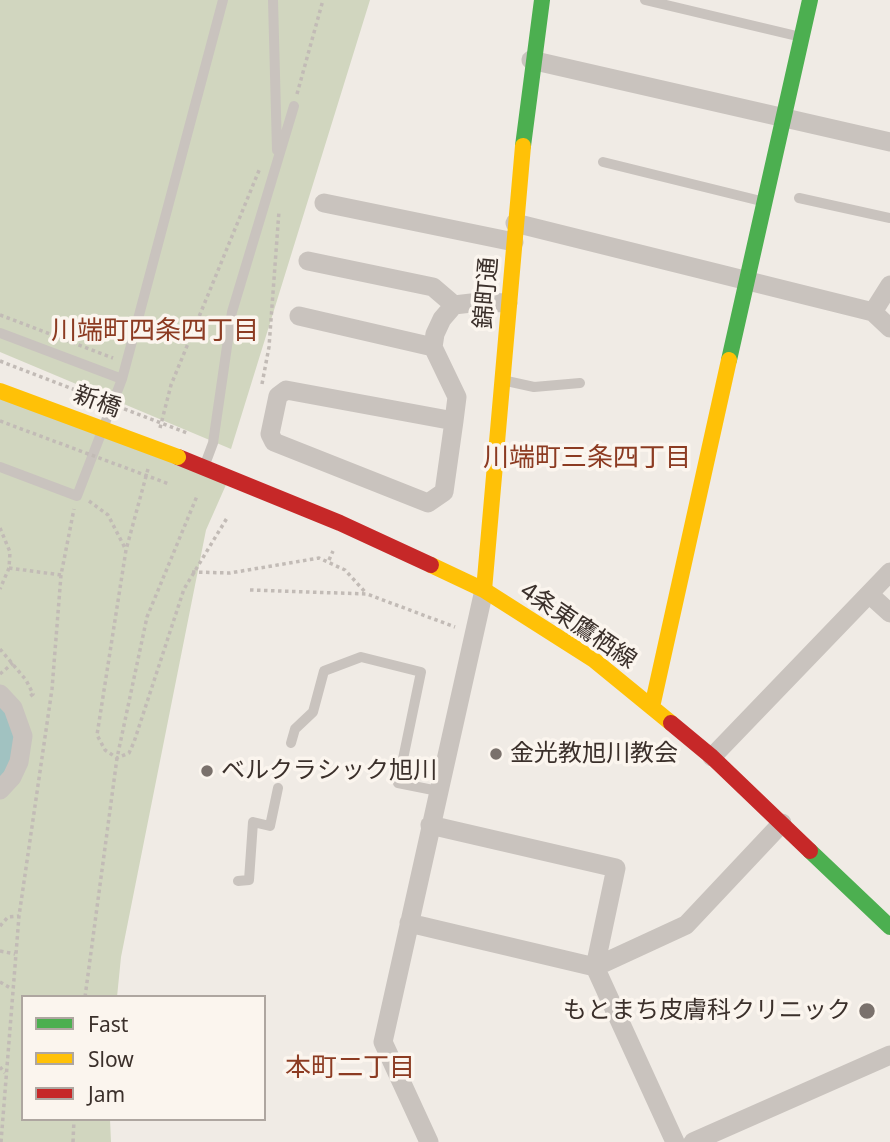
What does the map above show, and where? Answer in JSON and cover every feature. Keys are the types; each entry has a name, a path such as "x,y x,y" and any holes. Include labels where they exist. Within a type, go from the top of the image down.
{"street":[{"name":"錦町通","path":"484,590 531,60 542,0"},
{"path":"652,707 786,118 810,0"},
{"path":"531,60 890,142"},
{"path":"324,203 514,233 749,279 873,312 890,328"},
{"path":"308,261 433,287 454,306"},
{"path":"873,312 890,285"},
{"path":"454,421 286,390 278,396 270,434 274,442 428,503 444,492 454,421 457,397 433,347 435,334 442,319 454,306 481,302 508,303"},
{"path":"299,316 433,347"},
{"name":"新橋","path":"0,391 178,457"},
{"name":"4条東鷹栖線","path":"178,457 340,523 484,590 594,660 712,757 886,915"},
{"path":"712,757 890,572"},
{"path":"429,1142 383,1042 484,590"},
{"path":"869,594 890,613"},
{"path":"0,694 18,717 23,736 19,762 0,790"},
{"path":"408,923 595,967 686,925 782,823"},
{"path":"430,825 616,868 595,967 675,1142"},
{"path":"693,1142 890,1055"}],"lane":[{"path":"0,467 77,496 122,379 223,0"},
{"path":"273,0 277,157"},
{"path":"645,0 802,37"},
{"path":"204,468 212,443 232,312 294,106"},
{"path":"603,162 766,202"},
{"path":"799,198 890,218"},
{"path":"0,333 122,379"},
{"path":"502,379 534,387 580,383"},
{"path":"291,743 295,729 313,712 324,671 362,657 421,672 398,783 438,791"},
{"path":"238,881 249,880 253,822 270,826 278,788"}],"path":[{"path":"294,106 323,0"},
{"path":"158,436 171,385 256,173 277,157"},
{"path":"260,395 269,347 279,208"},
{"path":"0,315 113,358 117,345"},
{"path":"0,361 187,433"},
{"path":"0,421 169,484"},
{"path":"117,758 105,750 97,735 126,550 151,461"},
{"path":"1,1142 19,916 52,689 61,575 67,533 77,496 103,509 126,550"},
{"path":"85,995 117,758 147,617 197,496"},
{"path":"117,758 129,753 134,742 191,572 227,518"},
{"path":"0,528 10,552 9,568 0,589"},
{"path":"329,560 333,551"},
{"path":"191,572 230,573 308,558 329,560 345,570 367,594"},
{"path":"9,568 61,575"},
{"path":"250,590 367,594 455,626"},
{"path":"0,649 13,663 33,694"},
{"path":"0,674 13,663"},
{"path":"0,926 8,916 19,916"},
{"path":"0,951 15,954"},
{"path":"0,982 12,989"},
{"path":"0,1067 5,1073"},
{"path":"73,1142 74,1121"}],"green space":[{"path":"0,0 370,0 231,449 0,352"},
{"path":"0,392 229,478 206,530 121,957 117,995 21,995 21,1121 110,1121 111,1142 0,1142"}],"water":[{"path":"0,703 6,709 17,746 0,781"}],"traffic: fast":[{"path":"523,146 542,0"},
{"path":"729,360 810,0"},
{"path":"810,851 890,927"}],"traffic: slow":[{"path":"484,590 523,146"},
{"path":"652,707 729,360"},
{"path":"0,391 178,457"},
{"path":"431,565 484,590 594,660 671,723"}],"traffic: jam":[{"path":"178,457 340,523 431,565"},
{"path":"671,723 712,757 810,851"}],"place":[{"name":"金光教旭川教会","path":"496,754"},
{"name":"ベルクラシック旭川","path":"207,771"},
{"name":"もとまち皮膚科クリニック","path":"867,1011"}],"district":[{"name":"川端町四条四丁目","path":"155,332"},
{"name":"川端町三条四丁目","path":"587,459"},
{"name":"本町二丁目","path":"350,1069"}]}
